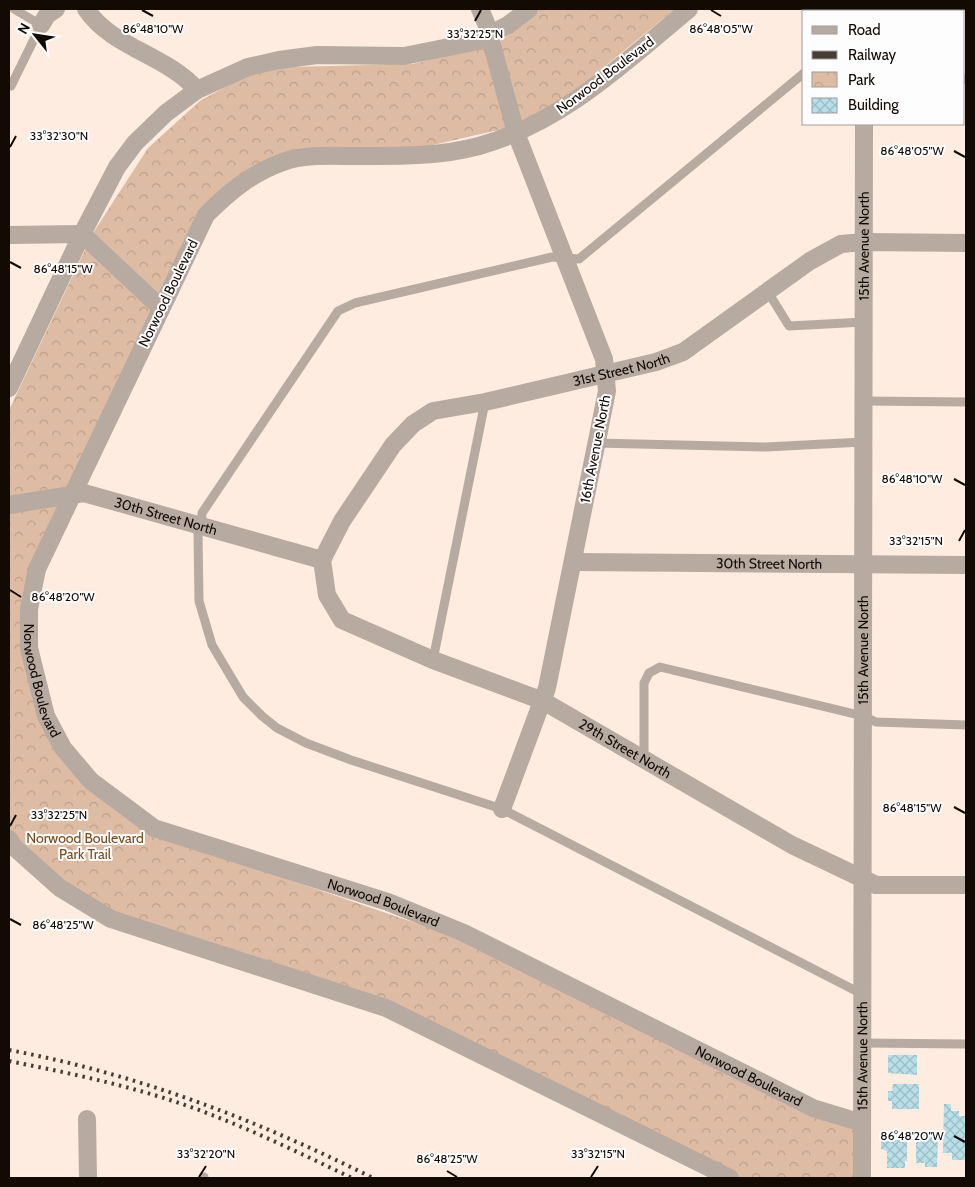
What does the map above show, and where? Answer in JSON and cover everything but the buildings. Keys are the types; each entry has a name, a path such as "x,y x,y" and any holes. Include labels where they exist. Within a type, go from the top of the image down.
{"street":[{"path":"41,25 47,14 56,9"},
{"path":"86,9 92,18 108,31 186,77 197,90"},
{"name":"16th Avenue North","path":"480,9 486,23 516,133 604,359 607,391 543,701 502,809"},
{"path":"9,388 82,234 117,166 135,143 166,114 197,90 248,67 279,60 317,55 404,56 474,42 508,25 529,9"},
{"name":"Norwood Boulevard","path":"689,9 609,75 563,109 516,133 478,146 418,156 326,156 284,161 234,187 206,214 37,569 29,608 29,648 46,716 63,748 91,781 154,828 388,902 464,933 813,1108 862,1123"},
{"name":"15th Avenue North","path":"862,1178 864,125"},
{"path":"9,235 82,234 161,308"},
{"name":"31st Street North","path":"322,560 342,521 393,445 413,424 433,411 485,402 656,362 683,352 810,261 841,244 864,242 966,243"},
{"name":"30th Street North","path":"9,505 84,493 201,528 322,560"},
{"name":"29th Street North","path":"322,560 327,595 342,620 433,660 543,701 644,757 792,845 876,885 966,885"},
{"name":"30th Street North","path":"572,562 966,565"},
{"path":"11,846 60,888 112,918 386,1008 730,1178"},
{"path":"87,1119 88,1178"}],"lane":[{"path":"11,86 41,25 14,9"},
{"path":"802,75 579,259 552,257 355,303 338,311 202,513 201,528 198,533 197,578 199,602 212,645 231,679 262,716 277,728 306,743 502,809 862,994"},
{"path":"768,292 789,326 864,322"},
{"path":"864,401 966,402"},
{"path":"433,660 485,402"},
{"path":"596,443 766,447 863,442"},
{"path":"644,757 644,684 649,673 660,667 863,716 876,722 966,725"},
{"path":"862,1043 966,1044"}],"green space":[{"name":"Norwood Boulevard Park Trail","path":"539,9 675,9 565,99 507,128 411,150 315,149 227,185 30,568 39,720 161,836 465,940 854,1129 854,1178 730,1178 386,1008 111,919 9,839 9,410 93,233 148,148 201,100 250,74 287,67 413,64 499,42"}],"railway":[{"path":"9,1050 104,1072 195,1101 285,1137 373,1178"},
{"path":"9,1061 115,1084 192,1107 268,1139 352,1178"}]}
